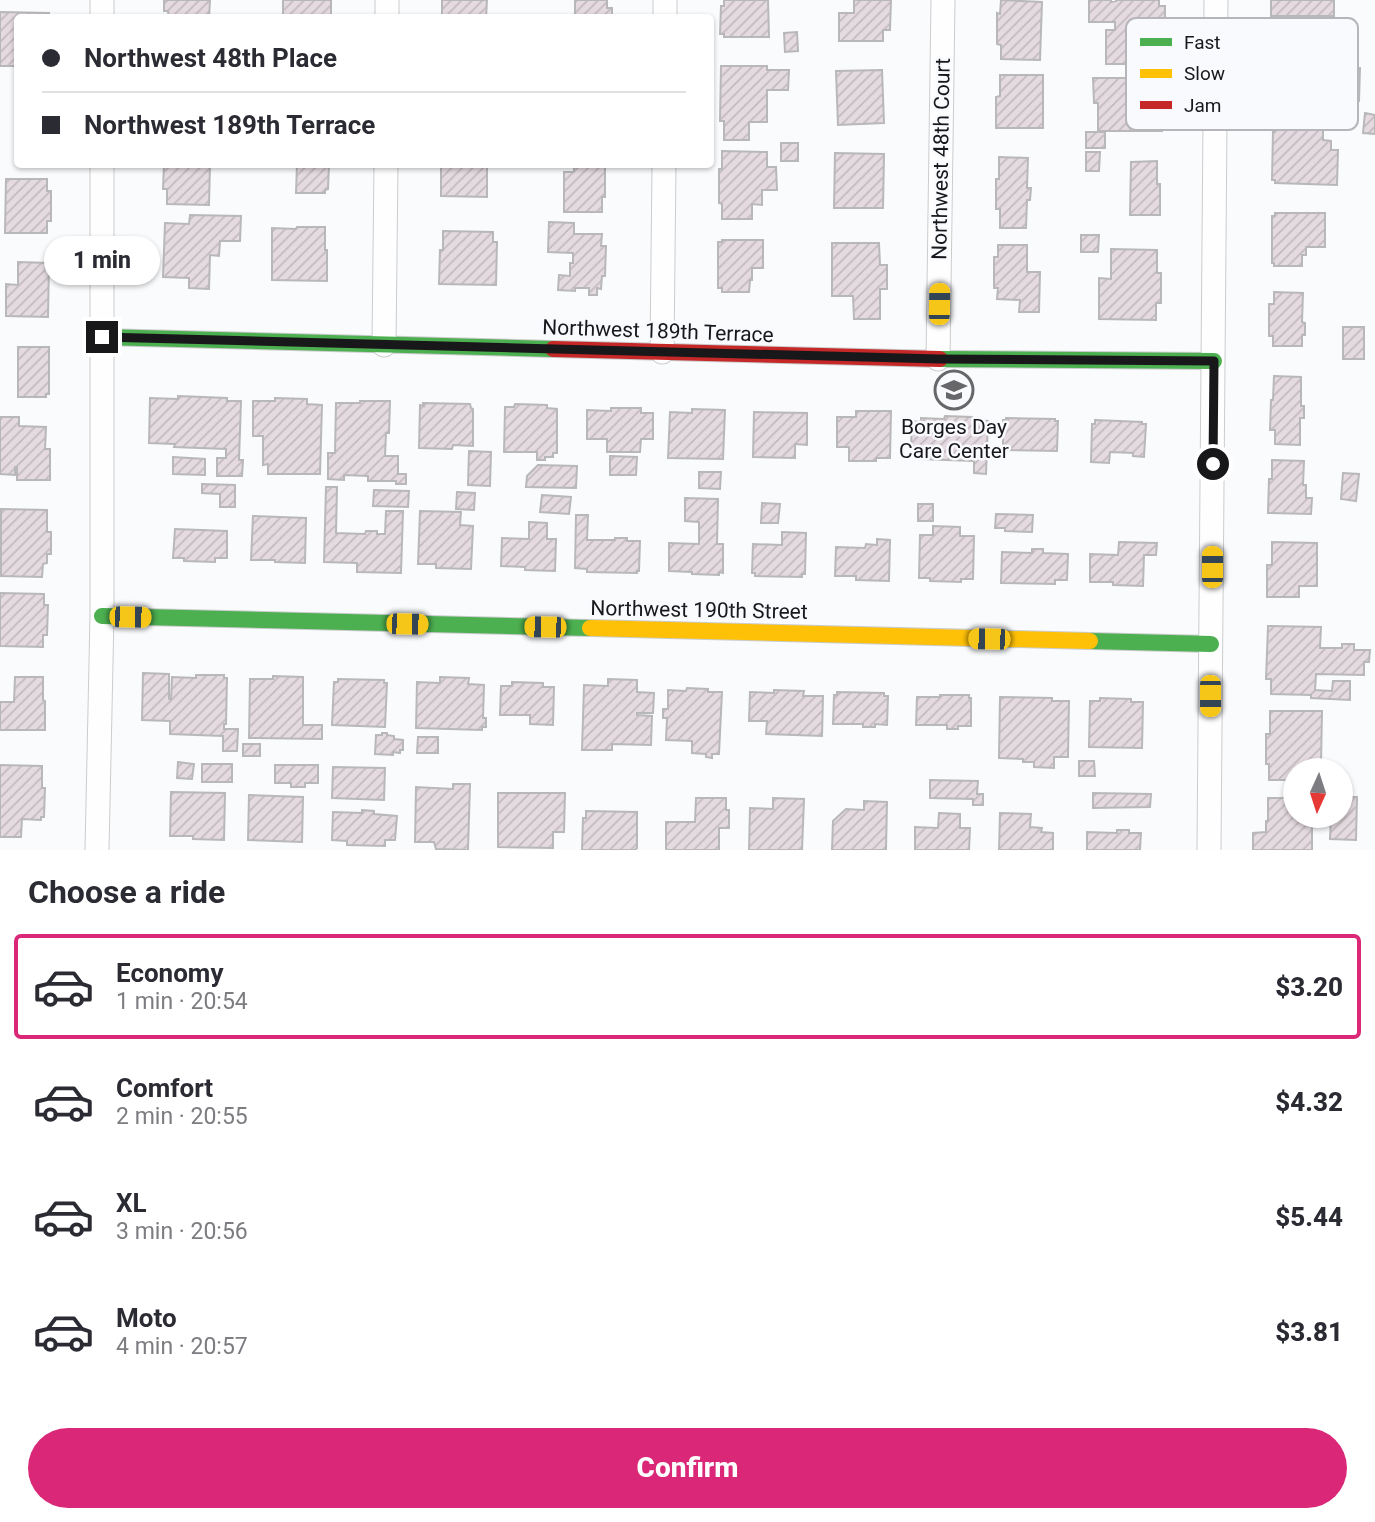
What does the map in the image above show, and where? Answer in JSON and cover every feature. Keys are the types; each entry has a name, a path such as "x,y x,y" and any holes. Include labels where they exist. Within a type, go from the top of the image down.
{"street":[{"name":"Northwest 48th Court","path":"939,359 943,0"},
{"path":"1216,0 1216,18"},
{"path":"1209,850 1215,130"},
{"path":"97,850 102,616 102,168"},
{"path":"384,345 386,168"},
{"path":"662,352 664,168"},
{"name":"Northwest 189th Terrace","path":"102,337 939,359 1214,361"},
{"name":"Northwest 190th Street","path":"102,616 1211,644"}],"building":[{"path":"164,0 210,0 209,14 168,14 168,11 164,11"},
{"path":"283,0 331,0 331,14 283,14"},
{"path":"442,0 487,0 486,14 442,14"},
{"path":"575,0 607,0 607,8 612,8 612,14 575,14"},
{"path":"724,0 768,0 769,37 724,37 724,34 720,34 721,6 724,6"},
{"path":"854,0 891,0 890,30 883,30 883,41 839,41 839,13 854,13"},
{"path":"1001,0 1042,2 1040,60 1001,59 1001,45 997,44 997,13 1000,14"},
{"path":"1089,0 1159,0 1159,6 1165,6 1165,18 1126,18 1126,64 1106,64 1106,30 1115,30 1115,22 1089,22"},
{"path":"1271,0 1334,0 1334,16 1271,16"},
{"path":"0,12 49,13 14,14 14,66 0,66"},
{"path":"797,32 798,51 785,52 784,33"},
{"path":"721,66 767,66 767,70 789,70 788,90 767,90 767,122 749,122 749,140 724,140 724,121 720,121"},
{"path":"1358,68 1360,68 1359,101"},
{"path":"882,70 884,123 838,125 836,71"},
{"path":"1000,75 1043,75 1043,128 996,128 996,97 1000,96"},
{"path":"1093,78 1126,78 1126,130 1162,131 1098,131 1098,103 1094,103"},
{"path":"1365,113 1375,115 1375,134 1363,133"},
{"path":"1323,130 1323,140 1331,141 1331,150 1338,150 1337,185 1275,183 1275,180 1272,180 1275,131"},
{"path":"1086,132 1105,132 1105,148 1086,148"},
{"path":"781,143 798,143 798,161 781,161"},
{"path":"722,151 767,152 767,167 776,167 777,190 762,190 762,205 752,204 752,219 722,219 719,169 722,169"},
{"path":"1086,152 1100,152 1099,171 1086,171"},
{"path":"835,153 884,154 883,208 834,208"},
{"path":"999,157 1028,158 1027,188 1031,188 1030,200 1027,200 1026,228 1000,228 1000,209 996,209"},
{"path":"1157,161 1160,215 1130,215 1131,162"},
{"path":"164,168 210,168 209,205 167,204 167,189 163,189"},
{"path":"297,168 329,168 328,189 325,193 296,193"},
{"path":"441,168 487,168 487,197 441,196"},
{"path":"574,168 605,168 602,212 564,212 564,172 574,172"},
{"path":"6,179 47,179 47,191 51,191 51,221 47,221 47,233 5,233"},
{"path":"1275,213 1325,213 1325,247 1306,247 1306,255 1302,255 1302,266 1274,266 1272,216 1275,216"},
{"path":"190,215 241,216 240,241 220,241 219,256 210,255 209,289 189,288 189,278 163,277 165,223 189,224"},
{"path":"549,222 574,223 574,234 602,234 601,246 606,246 605,276 602,276 601,289 597,288 597,295 589,295 589,288 558,290 559,275 570,276 573,253 548,252"},
{"path":"325,227 327,281 272,280 272,228"},
{"path":"443,231 493,232 493,242 497,242 496,285 439,284"},
{"path":"1081,235 1099,235 1098,252 1081,252"},
{"path":"763,240 763,268 752,268 749,292 722,292 722,288 718,288 718,242"},
{"path":"832,243 879,243 880,265 887,265 887,289 880,289 880,319 854,319 853,296 832,296"},
{"path":"998,245 1027,245 1027,272 1040,272 1039,312 1019,312 1020,300 997,299 998,288 994,288 994,257 998,257"},
{"path":"1111,249 1157,250 1157,273 1161,273 1161,303 1156,303 1156,320 1099,319 1099,278 1111,279"},
{"path":"18,262 49,263 48,317 6,316 6,284 18,285"},
{"path":"1274,292 1303,293 1302,322 1305,323 1305,335 1302,335 1302,346 1273,346 1273,336 1269,336 1269,304 1274,304"},
{"path":"1343,327 1364,327 1364,359 1343,359"},
{"path":"18,347 49,347 49,394 46,394 46,397 18,397"},
{"path":"1274,376 1301,377 1301,406 1304,406 1304,418 1300,418 1300,445 1275,444 1275,430 1270,430"},
{"path":"178,396 241,401 239,460 243,460 242,476 217,476 217,458 226,458 226,449 149,443 150,398 178,399"},
{"path":"275,398 307,399 307,404 322,405 320,474 268,474 268,464 263,465 263,436 253,436 253,401 275,401"},
{"path":"390,401 385,456 398,456 398,474 406,474 406,484 396,484 396,481 368,481 368,476 344,475 344,480 328,479 328,453 335,453 336,403"},
{"path":"423,403 470,404 473,409 473,446 453,445 452,449 419,448 420,405 424,406"},
{"path":"515,404 547,405 547,408 557,409 557,453 553,453 553,457 537,460 537,452 504,452 505,407 514,407"},
{"path":"611,408 641,408 641,413 653,413 653,439 641,439 640,452 607,452 607,439 587,439 587,410 611,411"},
{"path":"692,409 725,410 723,459 668,458 670,412 692,413"},
{"path":"856,411 891,411 890,458 849,461 849,447 837,447 837,417 856,417"},
{"path":"754,412 807,413 807,445 795,444 795,458 753,457"},
{"path":"945,416 972,417 973,420 988,421 986,474 974,473 974,461 919,459 920,446 911,446 912,421 921,422 921,418 944,419"},
{"path":"0,417 19,417 19,426 46,427 45,449 50,449 50,480 17,480 17,467 15,475 0,474"},
{"path":"1055,419 1058,421 1057,451 1003,450 1003,420"},
{"path":"1095,420 1146,424 1144,457 1133,456 1133,453 1110,452 1109,463 1091,462 1092,424 1095,424"},
{"path":"469,451 491,452 490,486 468,485"},
{"path":"610,456 637,457 636,475 610,475"},
{"path":"173,457 205,459 205,475 173,474"},
{"path":"1272,460 1304,461 1303,485 1306,485 1306,498 1312,498 1311,514 1268,513"},
{"path":"538,465 577,466 576,488 526,487 527,476"},
{"path":"699,472 721,472 720,489 699,488"},
{"path":"1343,473 1359,474 1356,501 1341,499"},
{"path":"202,484 235,485 235,507 220,507 220,494 202,493"},
{"path":"326,487 337,487 336,533 365,534 366,531 377,531 377,534 385,534 386,511 403,511 401,573 357,572 357,563 324,562"},
{"path":"374,490 409,491 408,507 373,506"},
{"path":"457,492 475,493 474,510 456,509"},
{"path":"542,495 571,497 569,514 540,512"},
{"path":"685,498 718,499 717,544 723,544 723,573 719,572 719,575 669,571 669,543 699,544 699,522 685,521"},
{"path":"762,503 780,504 778,523 761,523"},
{"path":"918,504 933,504 933,521 918,521"},
{"path":"1,509 47,510 51,554 47,554 47,563 43,564 42,577 1,576"},
{"path":"420,511 461,512 460,525 473,526 471,569 436,568 436,564 418,564"},
{"path":"996,514 1033,515 1032,532 995,528"},
{"path":"576,515 588,515 587,540 627,538 627,541 640,541 639,571 587,572 587,569 575,568"},
{"path":"253,516 306,518 305,563 251,560"},
{"path":"529,522 547,523 547,539 556,539 555,571 501,566 502,538 529,539"},
{"path":"933,526 960,527 960,536 974,536 973,579 961,579 961,582 919,578 920,535 933,535"},
{"path":"175,529 227,531 227,558 215,558 215,562 173,558"},
{"path":"782,532 806,533 805,574 802,574 802,577 755,576 755,573 752,573 753,544 782,545"},
{"path":"877,539 890,540 889,581 835,576 836,547 865,548 866,544 877,545"},
{"path":"1119,542 1157,543 1156,555 1144,555 1143,586 1090,582 1090,554 1118,555"},
{"path":"1272,542 1317,543 1317,586 1299,586 1299,597 1267,597 1267,565 1272,565"},
{"path":"1032,549 1043,549 1043,553 1068,554 1067,580 1055,580 1055,584 1001,583 1002,552 1032,553"},
{"path":"0,593 44,594 44,605 48,605 47,635 43,635 43,647 0,646"},
{"path":"1268,626 1321,627 1320,648 1342,648 1342,644 1354,644 1354,650 1370,650 1369,662 1364,662 1364,675 1316,674 1315,690 1332,691 1333,681 1350,681 1350,700 1271,694 1271,679 1266,679"},
{"path":"143,673 169,674 171,700 172,677 224,675 224,678 227,678 224,729 238,729 237,751 223,751 223,736 170,734 170,721 142,720"},
{"path":"273,676 303,677 303,725 322,725 322,739 249,738 250,679 273,679"},
{"path":"15,677 43,677 45,730 0,730 0,702 14,702"},
{"path":"440,677 469,678 468,684 484,685 483,718 486,718 486,727 482,727 482,730 416,728 417,682 440,683"},
{"path":"338,679 384,680 384,683 387,683 385,727 332,725 334,682 338,682"},
{"path":"608,679 637,680 637,692 654,693 653,713 637,713 652,716 651,745 612,744 612,750 582,750 584,685 608,686"},
{"path":"512,682 543,683 543,687 554,687 553,725 530,724 530,715 500,715 501,686 512,686"},
{"path":"687,688 722,692 719,754 712,754 712,758 706,757 706,754 692,753 692,741 666,740 667,718 663,718 663,709 668,709 668,690 686,691"},
{"path":"774,690 804,691 803,696 823,696 822,736 766,734 767,721 749,721 750,692 774,693"},
{"path":"837,692 884,693 884,696 888,696 887,725 863,727 863,724 833,724 834,695 837,695"},
{"path":"969,695 971,726 947,729 947,725 916,725 917,697"},
{"path":"1000,697 1069,701 1068,757 1054,757 1054,768 1034,767 1034,762 1023,762 1023,759 999,758"},
{"path":"1100,698 1143,702 1142,748 1089,747 1090,701 1100,701"},
{"path":"1270,711 1322,711 1321,758 1283,758 1283,780 1269,780 1266,734 1270,734"},
{"path":"382,733 403,740 403,750 400,750 400,753 393,752 393,755 375,754 376,735"},
{"path":"418,737 438,737 438,753 417,753"},
{"path":"243,744 260,744 260,756 243,756"},
{"path":"1079,761 1094,761 1095,776 1079,776"},
{"path":"178,762 194,764 192,779 177,778"},
{"path":"202,764 232,764 232,782 202,782"},
{"path":"0,765 42,766 42,788 45,788 44,817 41,817 41,820 22,819 21,837 0,837"},
{"path":"275,765 318,765 318,783 291,787 291,783 275,783"},
{"path":"333,767 385,768 384,800 332,798"},
{"path":"930,780 978,781 977,794 983,794 983,805 973,805 973,799 930,798"},
{"path":"453,784 470,784 468,850 436,849 434,842 415,842 416,787 453,789"},
{"path":"171,792 225,793 224,840 170,836"},
{"path":"498,793 565,793 564,832 553,832 553,848 498,847"},
{"path":"1093,793 1151,794 1150,807 1093,808"},
{"path":"249,795 303,797 302,842 248,840"},
{"path":"1353,797 1357,797 1356,840 1330,839 1330,828 1353,828"},
{"path":"696,798 726,798 729,828 719,828 719,850 666,849 666,822 695,822"},
{"path":"773,798 804,799 802,850 749,850 750,808 773,809"},
{"path":"1268,798 1283,798 1283,828 1312,828 1312,850 1253,850 1253,833 1266,832"},
{"path":"864,801 887,802 886,850 832,850 833,821 846,809 864,810"},
{"path":"362,810 397,816 395,840 385,840 385,846 347,845 347,841 332,840 333,812 362,813"},
{"path":"586,811 637,812 637,848 582,850 583,818 586,818"},
{"path":"939,813 960,814 960,828 970,828 969,850 915,850 915,827 938,828"},
{"path":"1000,813 1031,814 1030,827 1053,833 1053,850 999,850"},
{"path":"1117,830 1141,833 1140,850 1087,850 1087,832 1117,833"}],"traffic: fast":[{"path":"102,337 553,349"},
{"path":"940,359 1214,361"},
{"path":"102,616 590,628"},
{"path":"1090,641 1211,644"}],"traffic: slow":[{"path":"590,628 1090,641"}],"traffic: jam":[{"path":"553,349 940,359"}],"place":[{"name":"Borges Day Care Center","path":"954,390"}],"route":[{"path":"102,337 939,359 1214,361 1213,464"}]}
